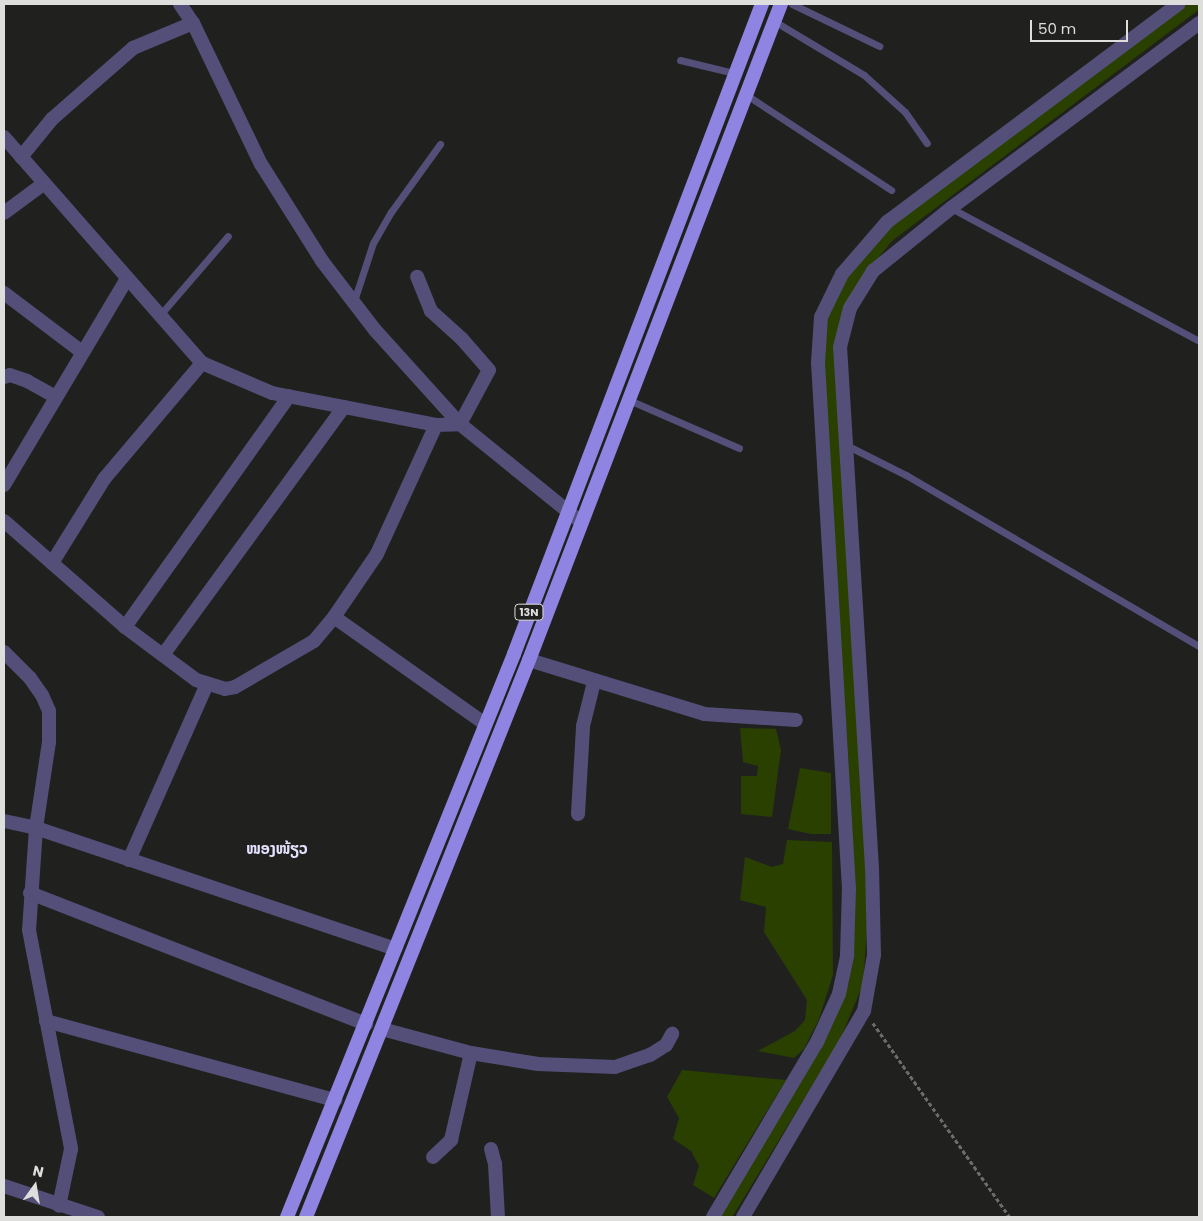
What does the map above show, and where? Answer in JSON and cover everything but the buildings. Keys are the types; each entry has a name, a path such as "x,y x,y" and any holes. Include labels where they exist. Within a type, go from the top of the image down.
{"highway":[{"name":"13N","path":"287,1217 485,724 762,4"},
{"name":"13N","path":"306,1217 529,660 781,4"}],"street":[{"path":"180,4 193,23 261,164 322,260 354,302 460,424 581,522"},
{"path":"713,1217 817,1042 839,994 847,955 849,889 818,363 821,317 842,274 887,222 1178,4"},
{"path":"21,157 52,119 133,48 193,23"},
{"path":"743,1217 864,1011 874,955 872,868 848,446 840,347 850,308 873,271 951,208 1199,23"},
{"path":"4,137 43,184 202,363 272,393 436,425 460,424"},
{"path":"4,213 43,184"},
{"path":"417,277 430,311 462,339 489,370 460,424"},
{"path":"4,485 127,279"},
{"path":"4,294 82,352"},
{"path":"52,563 104,479 202,363"},
{"path":"4,377 10,375 27,381 56,396"},
{"path":"125,627 289,396"},
{"path":"163,656 344,407"},
{"path":"4,521 125,627 196,680 225,688 235,687 314,641 334,617 377,554 436,425"},
{"path":"334,617 485,724"},
{"path":"4,652 38,689 49,711 49,742 36,828 30,893 29,930 70,1149 65,1211"},
{"path":"529,660 594,682 704,714 796,720"},
{"path":"578,814 583,726 594,682"},
{"path":"129,860 207,684"},
{"path":"4,821 36,828 395,949"},
{"path":"30,893 366,1024"},
{"path":"46,1021 335,1100"},
{"path":"382,1030 470,1053 538,1064 614,1067 650,1055 666,1045 672,1034"},
{"path":"433,1158 451,1140 470,1053"},
{"path":"491,1149 495,1164 498,1217"},
{"path":"4,1186 65,1211 98,1217"}],"lane":[{"path":"792,4 878,46"},
{"path":"774,21 864,75 905,112 927,143"},
{"path":"680,60 734,73"},
{"path":"745,94 891,190"},
{"path":"354,302 373,243 391,212 440,144"},
{"path":"951,208 1199,340"},
{"path":"160,315 228,236"},
{"path":"629,400 739,448"},
{"path":"848,446 906,475 1199,646"}],"path":[{"path":"864,1011 1010,1217"}],"shaded area":[{"path":"740,728 776,729 781,750 772,817 741,814 741,776 757,776 758,766 743,762"},
{"path":"800,768 831,773 831,834 811,834 788,829"},
{"path":"787,840 832,842 833,975 819,1019 804,1049 794,1058 758,1051 795,1031 805,1020 807,1000 764,932 766,907 740,900 745,857 772,867 783,864"},
{"path":"682,1070 786,1080 714,1198 693,1185 699,1166 691,1151 673,1139 679,1118 667,1097"}],"waterway":[{"path":"724,1217 834,1036 856,983 860,930 856,766 829,374 834,319 855,276 887,236 1195,4"}],"district":[{"name":"ໜອງໜ້ຽວ","path":"277,849"}]}
